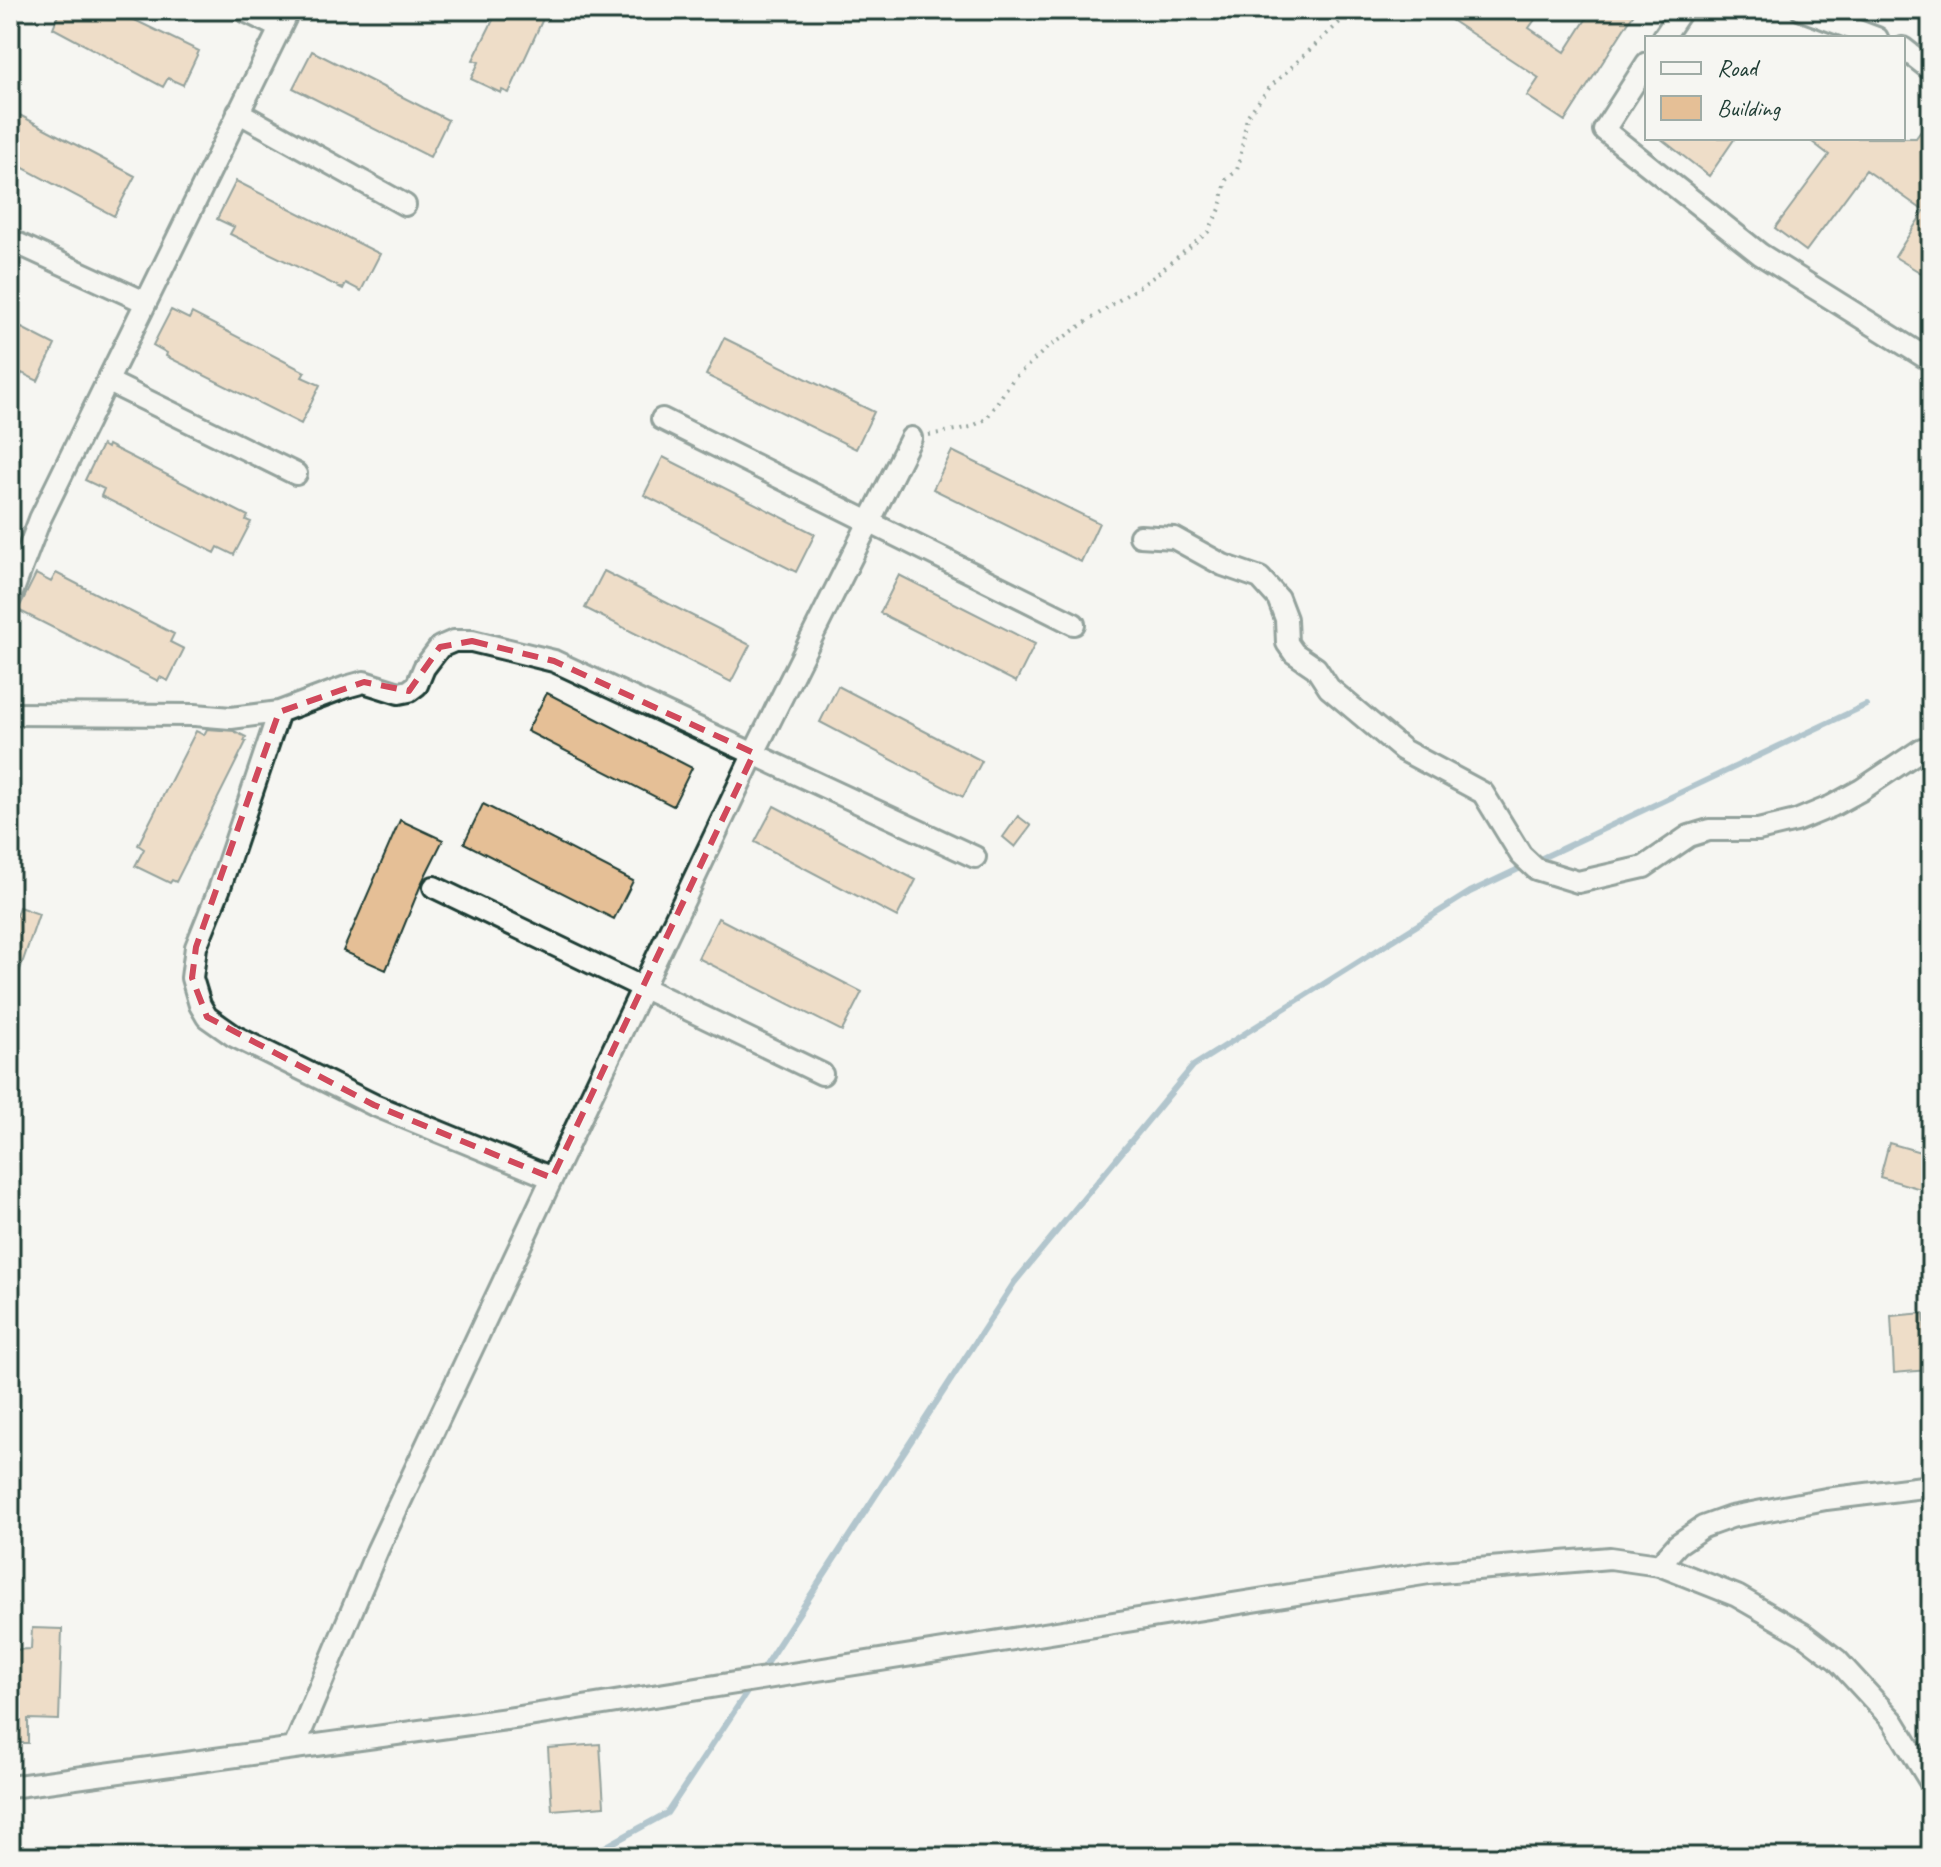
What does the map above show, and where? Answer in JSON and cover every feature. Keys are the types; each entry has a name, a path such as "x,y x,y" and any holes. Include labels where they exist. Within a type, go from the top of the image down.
{"street":[{"path":"10,598 40,519 285,19 243,10"},
{"path":"1664,36 1682,10"},
{"path":"1802,10 1872,36"},
{"path":"1905,50 1931,70"},
{"path":"1645,66 1604,130 1760,254 1931,361"},
{"path":"238,112 405,205"},
{"path":"10,240 145,302"},
{"path":"107,381 296,474"},
{"path":"662,419 1074,624"},
{"path":"294,1748 377,1551 552,1178 754,753 911,438"},
{"path":"1140,536 1174,538 1223,565 1260,578 1278,598 1286,619 1287,643 1294,653 1316,668 1329,688 1403,750 1483,793 1521,855 1536,869 1578,882 1644,867 1689,836 1709,830 1758,830 1796,821 1861,790 1922,749 1931,756"},
{"path":"10,714 231,718 279,712 364,682 399,693 409,691 417,685 424,668 440,647 454,641 472,641 554,661 975,857"},
{"path":"279,712 219,890 196,947 192,978 207,1017 234,1036 374,1105 552,1178"},
{"path":"434,887 822,1074"},
{"path":"1659,1565 1678,1544 1703,1527 1755,1510 1931,1486"},
{"path":"1678,1544 1680,1574"},
{"path":"10,1787 521,1717 1429,1573 1610,1558 1659,1565 1737,1596 1803,1634 1837,1660 1893,1721 1931,1783"}],"path":[{"path":"911,438 971,427 986,419 1013,379 1046,349 1152,278 1208,232 1220,209 1226,180 1237,170 1251,108 1340,22 1366,10"}],"highlighted area":[{"path":"472,641 554,661 754,753 552,1178 374,1105 207,1017 192,978 196,947 279,712 364,682 409,691 440,647"}],"building":[{"path":"60,10 114,10 199,51 183,85 168,78 163,87 53,28"},
{"path":"498,10 547,10 509,93 502,90 501,93 471,79 479,62 473,60"},
{"path":"1436,10 1542,10 1529,28 1565,52 1592,10 1636,10 1565,121 1527,96 1539,78"},
{"path":"312,51 448,120 430,157 293,88"},
{"path":"10,110 135,176 114,216 10,161"},
{"path":"1931,117 1931,279 1895,257 1924,211 1866,170 1806,251 1775,228 1829,155 1810,140 1916,138"},
{"path":"1663,140 1734,140 1709,176"},
{"path":"236,181 380,254 361,291 346,283 343,289 230,234 234,227 217,219"},
{"path":"171,310 189,319 192,313 305,372 302,377 320,385 301,424 166,356 167,353 153,345"},
{"path":"10,322 55,345 38,381 22,373 10,399"},
{"path":"724,338 874,412 856,449 706,375"},
{"path":"102,445 107,448 108,445 248,516 246,520 251,522 234,555 218,547 215,553 101,496 104,489 85,480"},
{"path":"952,451 1099,523 1081,562 933,489"},
{"path":"663,457 815,534 796,572 644,495"},
{"path":"604,571 750,645 731,682 585,608"},
{"path":"56,573 174,634 170,642 184,649 168,681 160,677 158,681 18,610 36,574 51,582"},
{"path":"899,575 1035,644 1016,682 880,613"},
{"path":"838,686 982,761 963,797 820,722"},
{"path":"547,693 692,768 673,806 527,731"},
{"path":"207,729 234,731 246,737 246,742 176,882 172,880 170,883 135,866 144,849 138,845 196,731 204,735"},
{"path":"483,804 633,881 614,919 464,843"},
{"path":"774,806 916,880 897,917 755,842"},
{"path":"1018,816 1031,826 1015,847 1003,837"},
{"path":"400,820 443,840 386,970 343,951"},
{"path":"19,907 39,914 13,990 10,990 10,933"},
{"path":"718,918 862,992 842,1031 698,958"},
{"path":"1889,1143 1931,1155 1931,1192 1880,1177"},
{"path":"1924,1313 1928,1370 1894,1373 1891,1316"},
{"path":"32,1628 62,1629 59,1720 28,1719 28,1743 10,1743 10,1650 31,1649"},
{"path":"600,1744 604,1806 552,1810 548,1748"}],"waterway":[{"path":"760,1673 1014,1283 1193,1066 1470,892 1866,705"},
{"path":"587,1857 667,1813 751,1686"}]}
